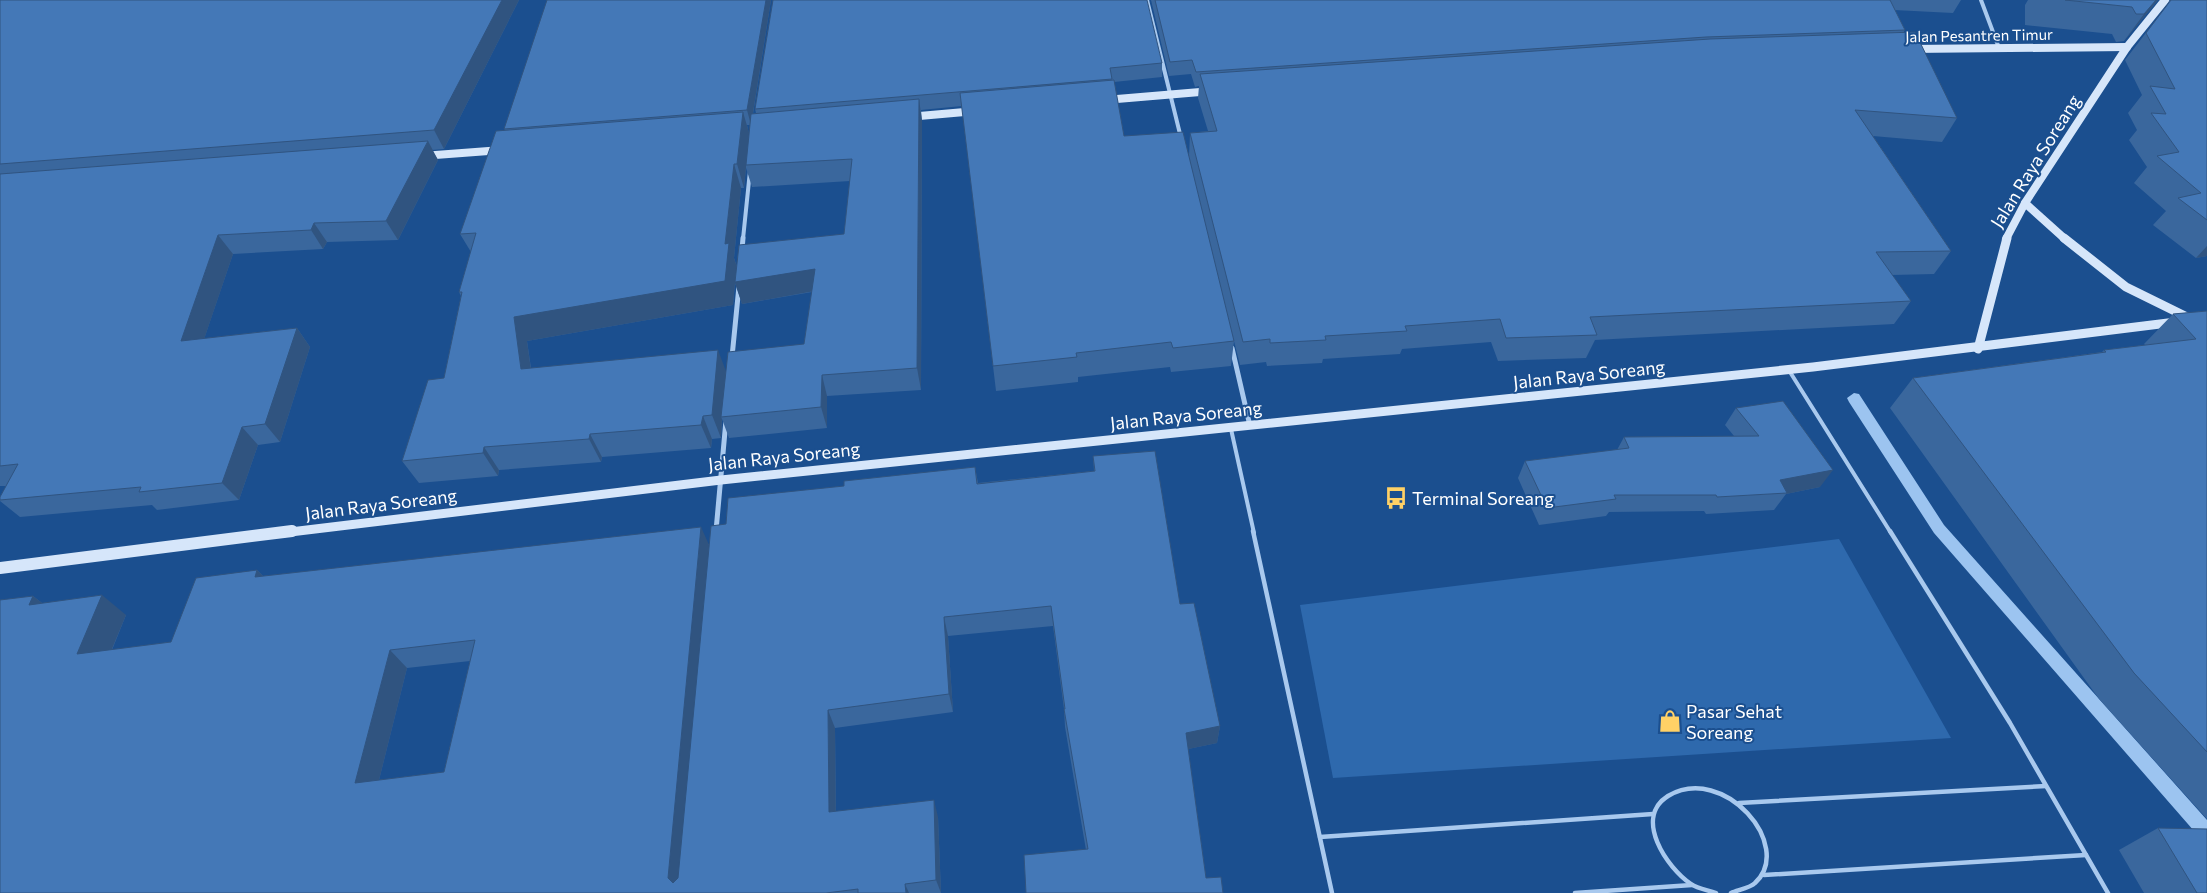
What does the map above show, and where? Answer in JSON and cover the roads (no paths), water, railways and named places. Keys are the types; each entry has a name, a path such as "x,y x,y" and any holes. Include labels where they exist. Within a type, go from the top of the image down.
{"main road":[{"name":"Jalan Raya Soreang","path":"0,568 720,480 1337,416 1790,372 1978,349 2003,250 2024,203 2127,48 2166,0"},
{"name":"Jalan Pesantren Timur","path":"1903,49 2127,48"},
{"path":"1091,101 1219,91"},
{"path":"903,117 982,110"},
{"path":"408,157 507,149"},
{"path":"1978,349 2196,319 2126,287 2098,267 2024,203"}],"street":[{"path":"1147,0 1182,142"},
{"path":"1981,0 1999,48"},
{"path":"742,256 750,169"},
{"path":"732,363 740,276"},
{"path":"1230,341 1250,426"},
{"path":"715,539 727,412"}],"lane":[{"path":"1790,372 2010,723 2108,893"},
{"path":"1231,428 1332,893"},
{"path":"1739,803 2046,786"},
{"path":"1692,885 1669,864 1654,839 1653,814 1665,796 1686,787 1712,789 1739,803 1759,826 1762,834 1768,852 1764,875"},
{"path":"1320,838 1653,814"},
{"path":"1731,893 1747,890 1764,875 2086,855"},
{"path":"1575,893 1692,885 1716,893"}],"waterway":[{"path":"1854,398 1939,529 2207,833"}],"place":[{"name":"Terminal Soreang","path":"1396,498"},
{"name":"Pasar Sehat Soreang","path":"1670,721"}]}
